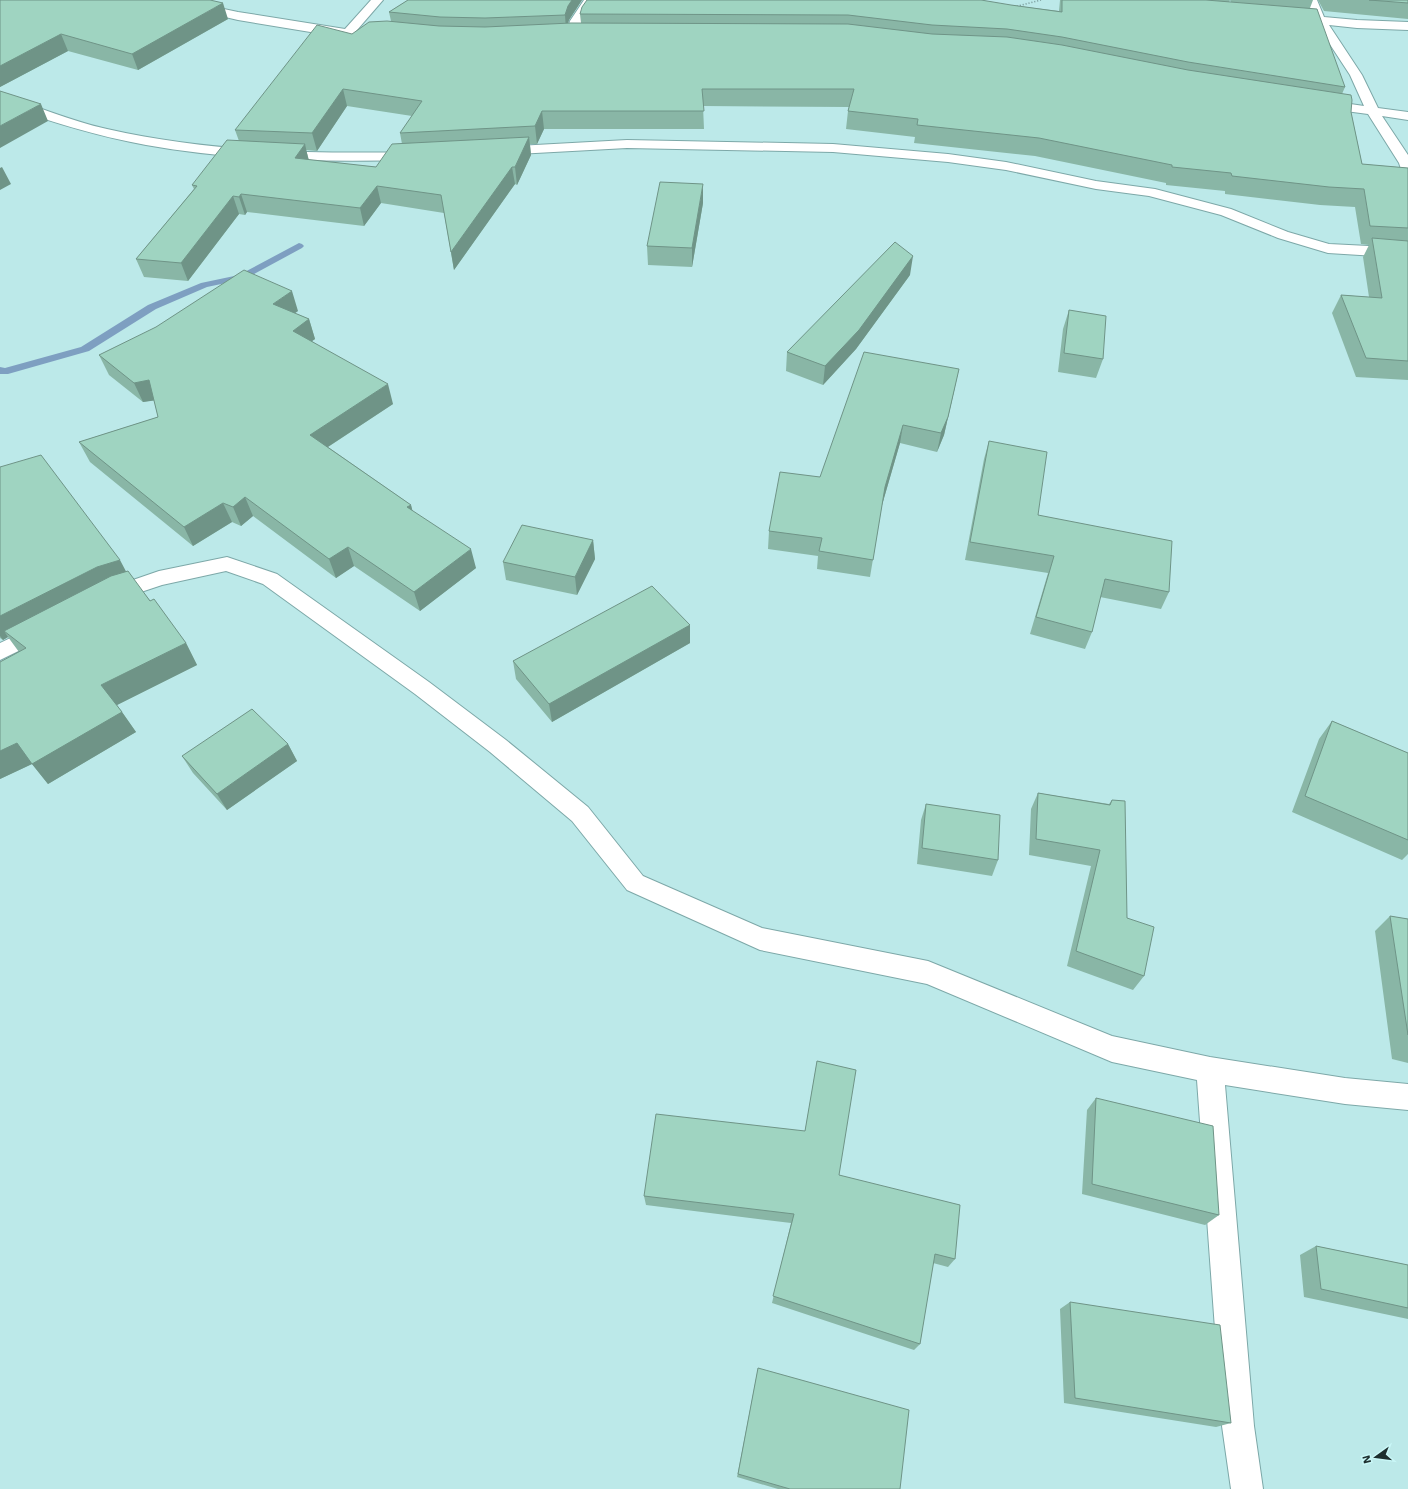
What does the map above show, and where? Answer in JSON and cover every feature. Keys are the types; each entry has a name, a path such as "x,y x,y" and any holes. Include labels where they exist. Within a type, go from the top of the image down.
{"street":[{"path":"165,0 238,16 286,22 347,34 362,34"},
{"path":"347,34 377,0"},
{"path":"572,34 576,21 590,0"},
{"path":"1311,0 1319,19 1356,75 1372,112 1406,163 1408,172"},
{"path":"1280,16 1357,24 1408,26"},
{"path":"556,35 585,35"},
{"path":"0,100 106,133 158,144 203,150 248,154 336,158 427,155"},
{"path":"1312,102 1372,112 1408,116"},
{"path":"485,152 520,149 643,144 833,148 948,158 1006,166 1096,185 1150,192 1226,212 1282,235 1328,248 1406,251"},
{"path":"95,603 116,592 159,578 227,564 270,579 422,688 498,746 580,814 635,883 760,939 928,973 1112,1049 1210,1070 1345,1091 1408,1097"},
{"path":"0,652 61,620"},
{"path":"1210,1070 1238,1426 1247,1489"}],"path":[{"path":"1012,7 1041,0"}],"building":[{"path":"0,0 210,0 223,3 132,54 61,34 0,66"},
{"path":"408,0 572,0 565,15 485,18 440,17 389,12"},
{"path":"587,0 981,0 1062,12 1062,0 1206,0 1317,9 1345,87 1188,62 1062,37 1007,29 932,25 848,15 580,14 582,7"},
{"path":"1369,0 1408,0 1408,3"},
{"path":"387,21 439,26 485,27 571,23 848,24 932,34 1007,37 1062,45 1188,70 1351,95 1351,112 1362,164 1408,168 1408,228 1370,226 1364,189 1329,187 1232,176 1231,173 1172,167 1172,165 1039,138 917,125 918,119 848,111 854,89 702,89 704,111 542,111 535,126 400,133 422,101 343,89 312,133 235,130 317,25 352,34 369,22"},
{"path":"0,91 41,104 0,126"},
{"path":"529,137 515,167 512,167 451,252 441,195 377,186 360,208 241,194 239,197 233,196 181,263 136,259 197,186 192,185 227,140 305,144 295,158 376,167 392,144"},
{"path":"660,182 703,184 692,248 647,246"},
{"path":"1372,238 1408,241 1408,361 1366,358 1341,295 1382,298"},
{"path":"895,242 913,256 859,330 825,366 787,352"},
{"path":"244,270 292,291 273,304 309,319 293,331 388,384 310,435 411,505 407,507 471,549 414,592 348,547 329,559 245,497 233,507 223,503 184,527 79,442 158,417 149,380 134,383 99,355 156,327"},
{"path":"1069,310 1106,316 1103,359 1064,353"},
{"path":"864,352 959,369 948,417 941,433 903,425 885,487 873,560 819,551 822,538 769,531 780,472 820,477"},
{"path":"989,441 1047,452 1038,515 1172,541 1169,592 1105,579 1092,632 1036,617 1054,556 970,542"},
{"path":"41,455 120,560 97,567 0,616 0,467"},
{"path":"522,525 593,540 575,577 503,562"},
{"path":"128,571 150,601 154,599 186,643 101,685 122,712 32,764 17,743 0,751 0,662 26,648 4,631 111,576"},
{"path":"652,586 690,625 549,704 513,661"},
{"path":"252,709 288,744 217,794 182,756"},
{"path":"1332,721 1408,753 1408,840 1305,796"},
{"path":"1038,793 1110,805 1112,800 1125,801 1127,918 1154,927 1144,976 1076,951 1100,850 1036,839"},
{"path":"926,804 1000,815 998,860 922,848"},
{"path":"1390,916 1408,919 1408,1035"},
{"path":"817,1061 856,1070 839,1175 960,1205 955,1259 935,1254 920,1344 773,1296 794,1214 644,1196 656,1114 805,1131"},
{"path":"1096,1098 1213,1126 1219,1215 1092,1184"},
{"path":"1316,1246 1408,1265 1408,1308 1321,1289"},
{"path":"1070,1302 1220,1325 1231,1423 1075,1398"},
{"path":"758,1368 909,1410 900,1489 790,1489 738,1474"}],"waterway":[{"path":"0,370 4,372 85,349 152,307 204,285 242,277 299,246"}]}
